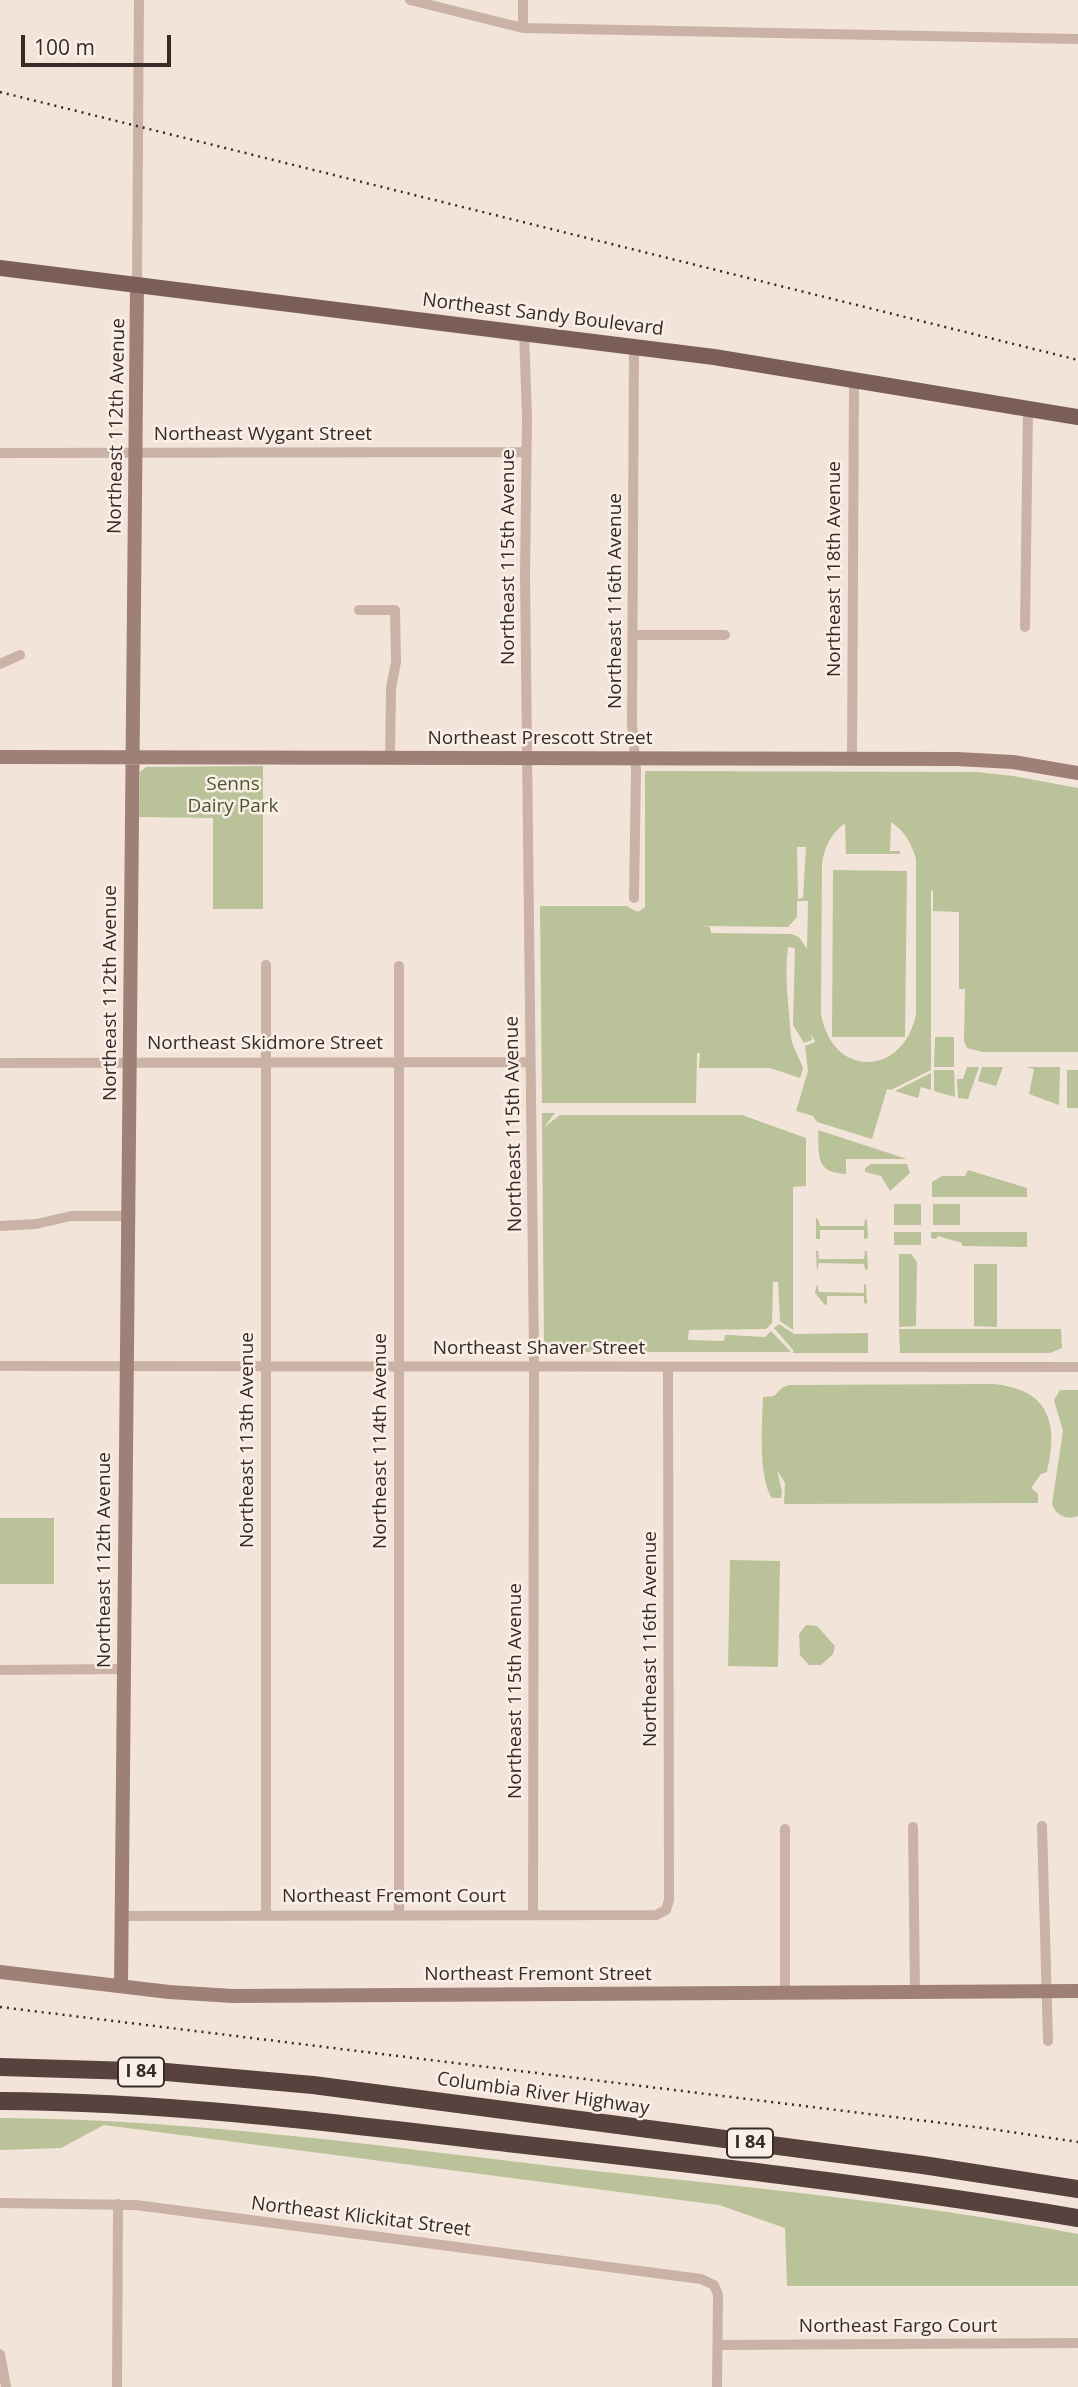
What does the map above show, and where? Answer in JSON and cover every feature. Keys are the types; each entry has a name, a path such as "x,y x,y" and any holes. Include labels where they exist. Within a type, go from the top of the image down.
{"highway":[{"name":"Columbia River Highway","path":"0,2067 166,2073 313,2085 923,2165 1078,2189"},
{"name":"I 84","path":"0,2101 123,2105 274,2116 703,2165 1031,2210 1078,2220"}],"main road":[{"name":"Northeast Sandy Boulevard","path":"0,268 634,346 1078,417"}],"street":[{"name":"Northeast 112th Avenue","path":"121,1986 139,0"},
{"path":"410,0 523,28 1078,38"},
{"path":"523,0 523,28"},
{"name":"Northeast 115th Avenue","path":"524,333 534,1367 533,1914"},
{"name":"Northeast 116th Avenue","path":"634,346 634,898"},
{"name":"Northeast 118th Avenue","path":"852,759 854,380"},
{"path":"1025,627 1028,409"},
{"name":"Northeast Wygant Street","path":"0,453 526,452"},
{"path":"359,610 396,610 396,662 391,688 390,757"},
{"path":"633,635 724,635"},
{"path":"0,664 20,654"},
{"name":"Northeast Prescott Street","path":"0,758 995,760 1078,773"},
{"name":"Northeast 113th Avenue","path":"266,965 266,1915"},
{"name":"Northeast 114th Avenue","path":"399,966 399,1915"},
{"name":"Northeast Skidmore Street","path":"0,1063 530,1062"},
{"path":"0,1226 36,1224 71,1216 128,1216"},
{"name":"Northeast Shaver Street","path":"0,1366 1078,1367"},
{"name":"Northeast 116th Avenue","path":"666,1910 670,1900 668,1367"},
{"path":"0,1670 124,1669"},
{"path":"1042,1826 1048,2040"},
{"path":"913,1827 915,1992"},
{"path":"785,1829 785,1993"},
{"name":"Northeast Fremont Court","path":"121,1916 656,1915 666,1910"},
{"name":"Northeast Fremont Street","path":"0,1972 233,1996 1078,1991"},
{"name":"Northeast Klickitat Street","path":"0,2203 118,2204 701,2279 714,2286 718,2295 718,2345"},
{"path":"117,2387 118,2204"},
{"name":"Northeast Fargo Court","path":"718,2345 1078,2343"},
{"path":"717,2387 718,2345"},
{"path":"0,2354 6,2387"}],"green space":[{"name":"Senns Dairy Park","path":"263,766 263,909 213,909 213,818 139,817 140,772 146,767"},
{"path":"645,771 977,772 1078,788 1078,1052 982,1052 967,1048 964,1041 965,989 959,989 959,912 933,911 931,890 931,1070 891,1090 887,1089 872,1139 817,1122 813,1116 796,1111 808,1071 805,1046 815,1042 811,1034 812,1040 804,1043 793,1025 795,948 788,947 787,981 791,1037 803,1068 800,1078 770,1068 699,1068 700,1053 697,1053 696,1103 542,1103 540,906 626,906 638,912 645,907","holes":["891,822 907,838 916,859 916,1014 909,1035 898,1049 884,1059 869,1062 853,1059 839,1051 828,1035 821,1014 822,863 829,840 845,823 846,854 900,854 900,851 890,851","797,847 806,847 803,898 798,899","797,901 808,901 807,949 799,937 791,934 711,933 710,927 705,926 788,927 797,917"]},
{"path":"833,870 907,871 905,1037 832,1037"},
{"path":"935,1037 954,1037 954,1067 934,1067"},
{"path":"967,1067 979,1067 968,1099 958,1098 957,1079 963,1079"},
{"path":"982,1067 1003,1067 996,1086 978,1081"},
{"path":"1026,1067 1060,1067 1059,1105 1029,1094 1034,1069"},
{"path":"934,1070 954,1070 955,1097 934,1091"},
{"path":"1067,1070 1078,1070 1078,1108 1067,1108"},
{"path":"931,1073 931,1090 921,1087 918,1098 895,1091"},
{"path":"542,1113 555,1113 544,1127 560,1115 742,1115 806,1138 806,1186 793,1187 793,1330 780,1321 778,1282 773,1282 772,1323 766,1329 689,1330 688,1340 724,1341 725,1335 765,1337 771,1331 791,1352 549,1352 544,1347"},
{"path":"818,1130 907,1159 846,1159 846,1174 836,1173 821,1161"},
{"path":"871,1164 907,1164 910,1173 890,1191 881,1176 865,1172 865,1168"},
{"path":"968,1170 1027,1188 1027,1197 932,1197 932,1182 942,1176 965,1176"},
{"path":"894,1204 921,1204 921,1225 894,1225"},
{"path":"933,1204 960,1204 960,1225 933,1225"},
{"path":"816,1218 820,1226 864,1226 865,1219 868,1238 864,1239 864,1230 820,1230 820,1239 816,1239"},
{"path":"894,1232 921,1232 921,1245 894,1245"},
{"path":"931,1232 1027,1232 1027,1247 962,1246 962,1243 938,1236 936,1239 931,1238"},
{"path":"816,1251 819,1259 864,1259 867,1251 868,1269 865,1270 864,1264 819,1263 817,1272"},
{"path":"899,1254 911,1254 917,1262 916,1326 899,1327"},
{"path":"974,1264 997,1264 997,1327 974,1326"},
{"path":"817,1284 819,1292 864,1293 866,1284 867,1304 864,1303 864,1296 827,1296 825,1305 815,1293"},
{"path":"779,1324 794,1334 868,1333 868,1353 793,1353 774,1328"},
{"path":"899,1329 1061,1329 1062,1348 1050,1353 900,1353"},
{"path":"993,1384 1027,1393 1038,1401 1046,1412 1052,1438 1047,1472 1041,1474 1031,1488 1038,1494 1038,1503 784,1504 785,1483 777,1470 781,1498 772,1498 763,1463 763,1397 774,1396 789,1385"},
{"path":"1060,1390 1078,1390 1078,1516 1074,1517 1059,1514 1052,1504 1063,1431 1054,1400"},
{"path":"0,1518 54,1518 54,1584 0,1584"},
{"path":"730,1560 780,1561 778,1667 728,1666"},
{"path":"806,1625 817,1626 835,1646 833,1654 821,1665 809,1665 800,1655 799,1634"},
{"path":"0,2118 140,2123 350,2142 819,2195 1014,2222 1078,2234 1078,2286 787,2286 785,2228 719,2205 104,2125 61,2148 0,2150"}],"railway":[{"path":"0,92 1078,360"},
{"path":"0,2007 1078,2142"}]}
